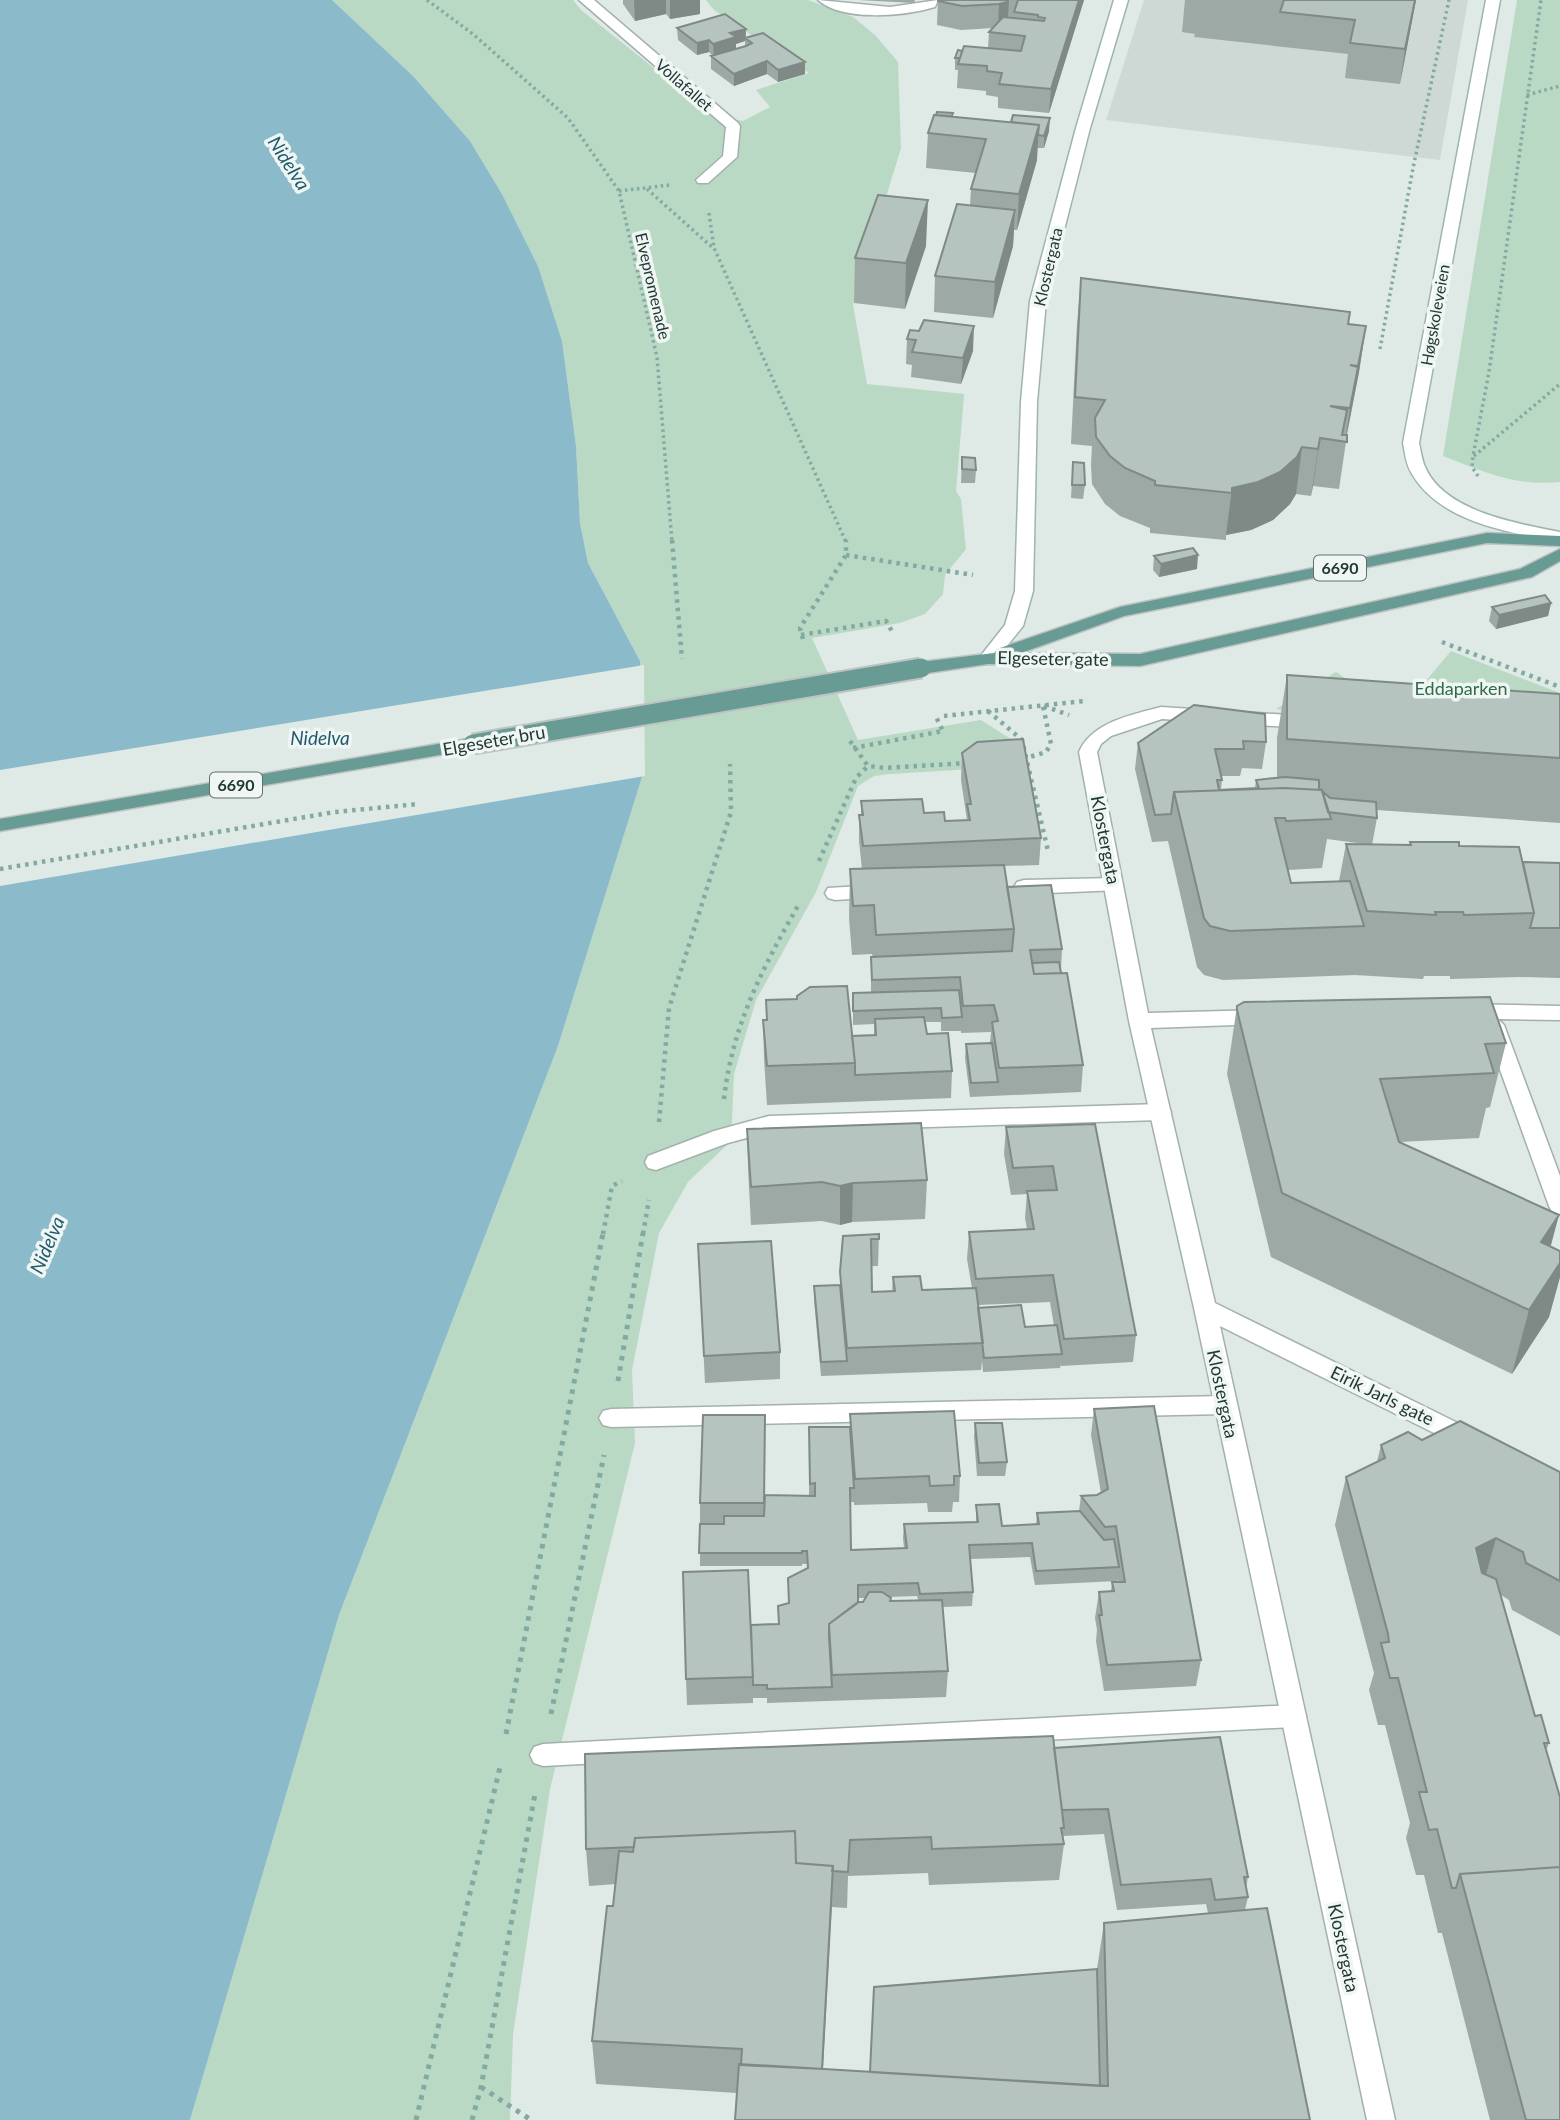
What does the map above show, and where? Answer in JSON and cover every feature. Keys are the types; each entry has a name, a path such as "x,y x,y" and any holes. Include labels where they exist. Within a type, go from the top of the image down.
{"main road":[{"name":"Elgeseter gate","path":"988,658 1121,612 1487,538 1560,539"},
{"name":"Elgeseter gate","path":"988,658 1140,660 1526,573 1560,554"},
{"name":"Elgeseter bru","path":"0,825 988,658"}],"street":[{"name":"Vollafallet","path":"586,0 733,126 730,157 703,180"},
{"path":"830,2 860,10 885,12 914,10 930,4 931,0"},
{"name":"Klostergata","path":"988,658 1014,626 1024,591 1029,402 1038,301 1083,128 1121,0"},
{"name":"Høgskoleveien","path":"1493,0 1411,443 1419,473 1447,501 1496,524 1560,539"},
{"name":"Klostergata","path":"1326,723 1161,713 1104,732 1093,741 1088,752 1139,1021 1205,1308 1381,2120"},
{"path":"1001,888 1113,885"},
{"path":"835,893 890,891"},
{"path":"1488,1010 1560,1206"},
{"path":"1447,1011 1560,1013"},
{"path":"1139,1021 1283,1016"},
{"path":"656,1161 722,1137 769,1124 1160,1112"},
{"name":"Eirik Jarls gate","path":"1205,1308 1487,1448"},
{"path":"611,1418 1224,1405"},
{"path":"543,1755 1293,1716"}],"path":[{"name":"Elvepromenade","path":"427,0 472,34 568,118 619,191 657,357 682,659"},
{"path":"1380,349 1413,167 1449,0"},
{"path":"1483,484 1472,467 1473,456 1491,358 1542,0"},
{"path":"1527,95 1560,86"},
{"path":"619,191 703,180 714,248 846,540 846,555 800,628 802,637 887,621 893,633"},
{"path":"647,189 714,248"},
{"path":"1473,456 1560,384"},
{"path":"846,555 973,575"},
{"path":"1442,642 1560,687"},
{"path":"944,716 1085,701"},
{"path":"1014,760 1027,759 1046,752 1051,744 1044,706"},
{"path":"988,711 1022,740 1056,886"},
{"path":"853,748 943,732 936,717"},
{"path":"850,741 868,766 885,768 975,762"},
{"path":"818,864 856,778 868,766"},
{"path":"0,869 335,812 418,804"},
{"path":"722,1137 725,1071 747,996 800,900"},
{"path":"506,1736 612,1186 656,1161"},
{"path":"416,2120 503,1750"},
{"path":"481,2087 531,2120"}],"shaded area":[{"path":"1144,0 1468,0 1440,160 1106,120"}],"green space":[{"path":"332,0 573,0 581,10 714,116 743,121 770,107 756,90 809,73 714,10 706,0 808,0 853,17 875,35 898,62 901,148 853,305 867,384 964,394 956,491 961,499 966,549 945,575 943,594 925,614 900,623 812,638 858,740 981,720 1014,741 1021,766 890,774 874,776 858,786 816,892 756,1000 734,1074 731,1141 688,1182 659,1233 632,1370 635,1443 550,1789 513,2034 510,2120 190,2120 339,1615 558,1046 642,777 640,661 588,563 580,523 576,446 562,341 538,266 502,194 470,141 413,76"},
{"path":"1517,0 1560,0 1560,482 1513,480 1443,456"},
{"name":"Eddaparken","path":"1451,651 1560,693 1560,729 1276,709 1336,672 1398,714"}],"water":[{"name":"Nidelva","path":"0,0 332,0 413,76 470,141 502,194 538,266 562,341 576,446 580,523 588,563 640,661 642,777 558,1046 339,1615 190,2120 0,2120"}],"pier":[{"path":"644,665 645,776 0,886 0,770"}],"building":[{"path":"938,0 1007,0 1007,2 962,6"},
{"path":"1018,0 1079,0 1051,89 999,84 1002,73 987,71 987,66 958,64 964,46 1021,51 1025,36 989,32 1003,17 1044,21 1045,18 1038,15 1014,12"},
{"path":"1284,0 1415,0 1405,49 1350,43 1355,20 1280,12"},
{"path":"725,14 746,29 730,33 736,37 713,44 709,40 697,43 677,28"},
{"path":"763,33 805,62 778,70 767,61 734,74 711,56 746,46 752,43 745,38"},
{"path":"958,50 962,51 960,58 955,58"},
{"path":"937,112 953,113 952,116 936,115"},
{"path":"934,115 1039,125 1019,194 971,189 986,139 928,133"},
{"path":"1013,115 1050,118 1044,136 1038,135 1039,125 1011,122"},
{"path":"878,195 928,200 906,263 855,258"},
{"path":"957,204 1015,210 995,282 935,276"},
{"path":"1081,278 1350,312 1348,324 1366,326 1358,366 1350,365 1358,367 1350,408 1330,406 1347,410 1342,435 1347,435 1347,442 1320,438 1318,449 1302,447 1297,457 1280,472 1258,482 1232,488 1232,493 1155,485 1155,481 1125,468 1110,456 1096,437 1095,418 1105,400 1075,397"},
{"path":"924,320 974,326 963,358 912,352 916,340 907,339 910,330 919,331"},
{"path":"962,457 975,458 976,470 962,469"},
{"path":"1073,462 1084,463 1085,485 1072,485"},
{"path":"1193,548 1198,555 1161,564 1154,556"},
{"path":"1545,595 1551,603 1499,615 1492,607"},
{"path":"1287,675 1560,694 1560,758 1287,739"},
{"path":"1194,705 1265,714 1266,742 1243,741 1244,749 1215,749 1222,780 1217,780 1219,790 1259,788 1256,780 1285,777 1319,780 1321,790 1284,788 1174,792 1171,814 1155,815 1138,743"},
{"path":"1023,739 1041,838 863,846 859,815 863,815 861,801 922,799 924,813 944,812 945,821 970,820 967,804 971,804 962,753 977,742"},
{"path":"1284,788 1322,790 1331,819 1286,821 1285,818 1275,818 1291,883 1350,881 1364,926 1230,931 1210,926 1204,918 1174,792"},
{"path":"1322,791 1330,798 1376,802 1377,818 1328,812"},
{"path":"1410,842 1459,842 1459,846 1519,847 1534,913 1464,915 1463,912 1435,912 1436,915 1367,911 1346,844 1411,845"},
{"path":"1523,862 1560,863 1560,928 1530,928 1534,913"},
{"path":"1004,865 1014,929 876,935 874,905 853,906 850,869"},
{"path":"1051,885 1062,949 1030,950 1034,974 1067,973 1083,1065 999,1068 992,1022 998,1021 994,1005 963,1006 960,977 872,980 871,957 1012,951 1014,929 1007,887"},
{"path":"1059,962 1061,973 1034,974 1032,963"},
{"path":"847,986 855,1063 767,1066 763,1020 767,1020 766,1000 797,999 797,996 810,987"},
{"path":"959,990 962,1017 942,1018 941,1008 853,1011 853,993"},
{"path":"1490,997 1506,1043 1485,1044 1494,1073 1380,1079 1399,1142 1559,1215 1541,1242 1560,1251 1560,1263 1529,1310 1282,1193 1237,1010 1237,1006 1244,1002"},
{"path":"924,1017 927,1034 948,1033 952,1071 855,1075 852,1036 876,1035 875,1019"},
{"path":"992,1043 998,1082 971,1083 966,1044"},
{"path":"921,1123 927,1180 840,1186 822,1182 751,1187 747,1129"},
{"path":"1095,1124 1136,1335 1064,1339 1053,1275 976,1279 969,1232 1034,1229 1027,1191 1057,1190 1053,1166 1013,1168 1006,1127"},
{"path":"879,1234 879,1239 871,1239 872,1292 895,1291 893,1277 920,1276 922,1290 976,1288 983,1343 847,1348 840,1272 843,1236"},
{"path":"771,1241 780,1352 704,1356 698,1244"},
{"path":"840,1285 847,1361 821,1362 814,1286"},
{"path":"1021,1305 1025,1327 1057,1325 1062,1354 984,1358 978,1308"},
{"path":"1154,1406 1201,1660 1107,1665 1099,1615 1102,1615 1099,1592 1114,1591 1112,1582 1125,1582 1116,1526 1105,1527 1081,1496 1097,1495 1108,1489 1094,1409"},
{"path":"954,1411 960,1476 954,1476 954,1485 930,1486 929,1476 855,1479 850,1414"},
{"path":"703,1415 765,1415 764,1503 700,1503"},
{"path":"1460,1421 1560,1472 1560,1581 1526,1563 1523,1552 1496,1538 1476,1548 1482,1573 1496,1579 1535,1716 1541,1715 1549,1743 1544,1743 1560,1797 1560,1867 1460,1874 1456,1888 1452,1888 1437,1829 1429,1830 1419,1792 1427,1792 1398,1678 1390,1678 1381,1643 1389,1642 1388,1634 1346,1477 1385,1458 1381,1445 1408,1432 1422,1440"},
{"path":"975,1423 1002,1423 1007,1462 979,1463"},
{"path":"809,1427 850,1427 854,1488 850,1488 851,1550 907,1548 904,1524 978,1522 976,1505 999,1504 1002,1526 1039,1524 1037,1513 1080,1511 1104,1540 1114,1539 1119,1567 1036,1571 1032,1543 969,1545 973,1592 920,1594 918,1583 858,1585 858,1602 829,1624 832,1687 767,1689 767,1685 753,1685 751,1625 779,1624 778,1606 789,1603 788,1578 808,1568 807,1551 699,1553 700,1524 724,1524 724,1516 764,1516 765,1495 815,1496 815,1483 810,1484"},
{"path":"748,1570 753,1677 686,1679 683,1572"},
{"path":"869,1592 882,1592 891,1598 890,1601 942,1600 948,1671 832,1675 829,1624 859,1602 863,1602"},
{"path":"1053,1736 1064,1844 932,1849 931,1837 850,1840 848,1872 832,1871 833,1866 796,1863 795,1831 635,1838 634,1847 586,1849 585,1754"},
{"path":"1220,1737 1248,1877 1244,1877 1248,1897 1215,1900 1211,1879 1121,1885 1108,1809 1062,1810 1054,1748"},
{"path":"795,1831 796,1863 833,1866 822,2069 741,2065 742,2049 592,2041 607,1906 613,1906 619,1851 633,1852 635,1838"},
{"path":"1560,1867 1560,2120 1526,2120 1460,1874"},
{"path":"1267,1908 1310,2120 735,2120 739,2064 1108,2086 1104,1923"},
{"path":"1097,1969 1100,2086 870,2072 874,1987"}]}
